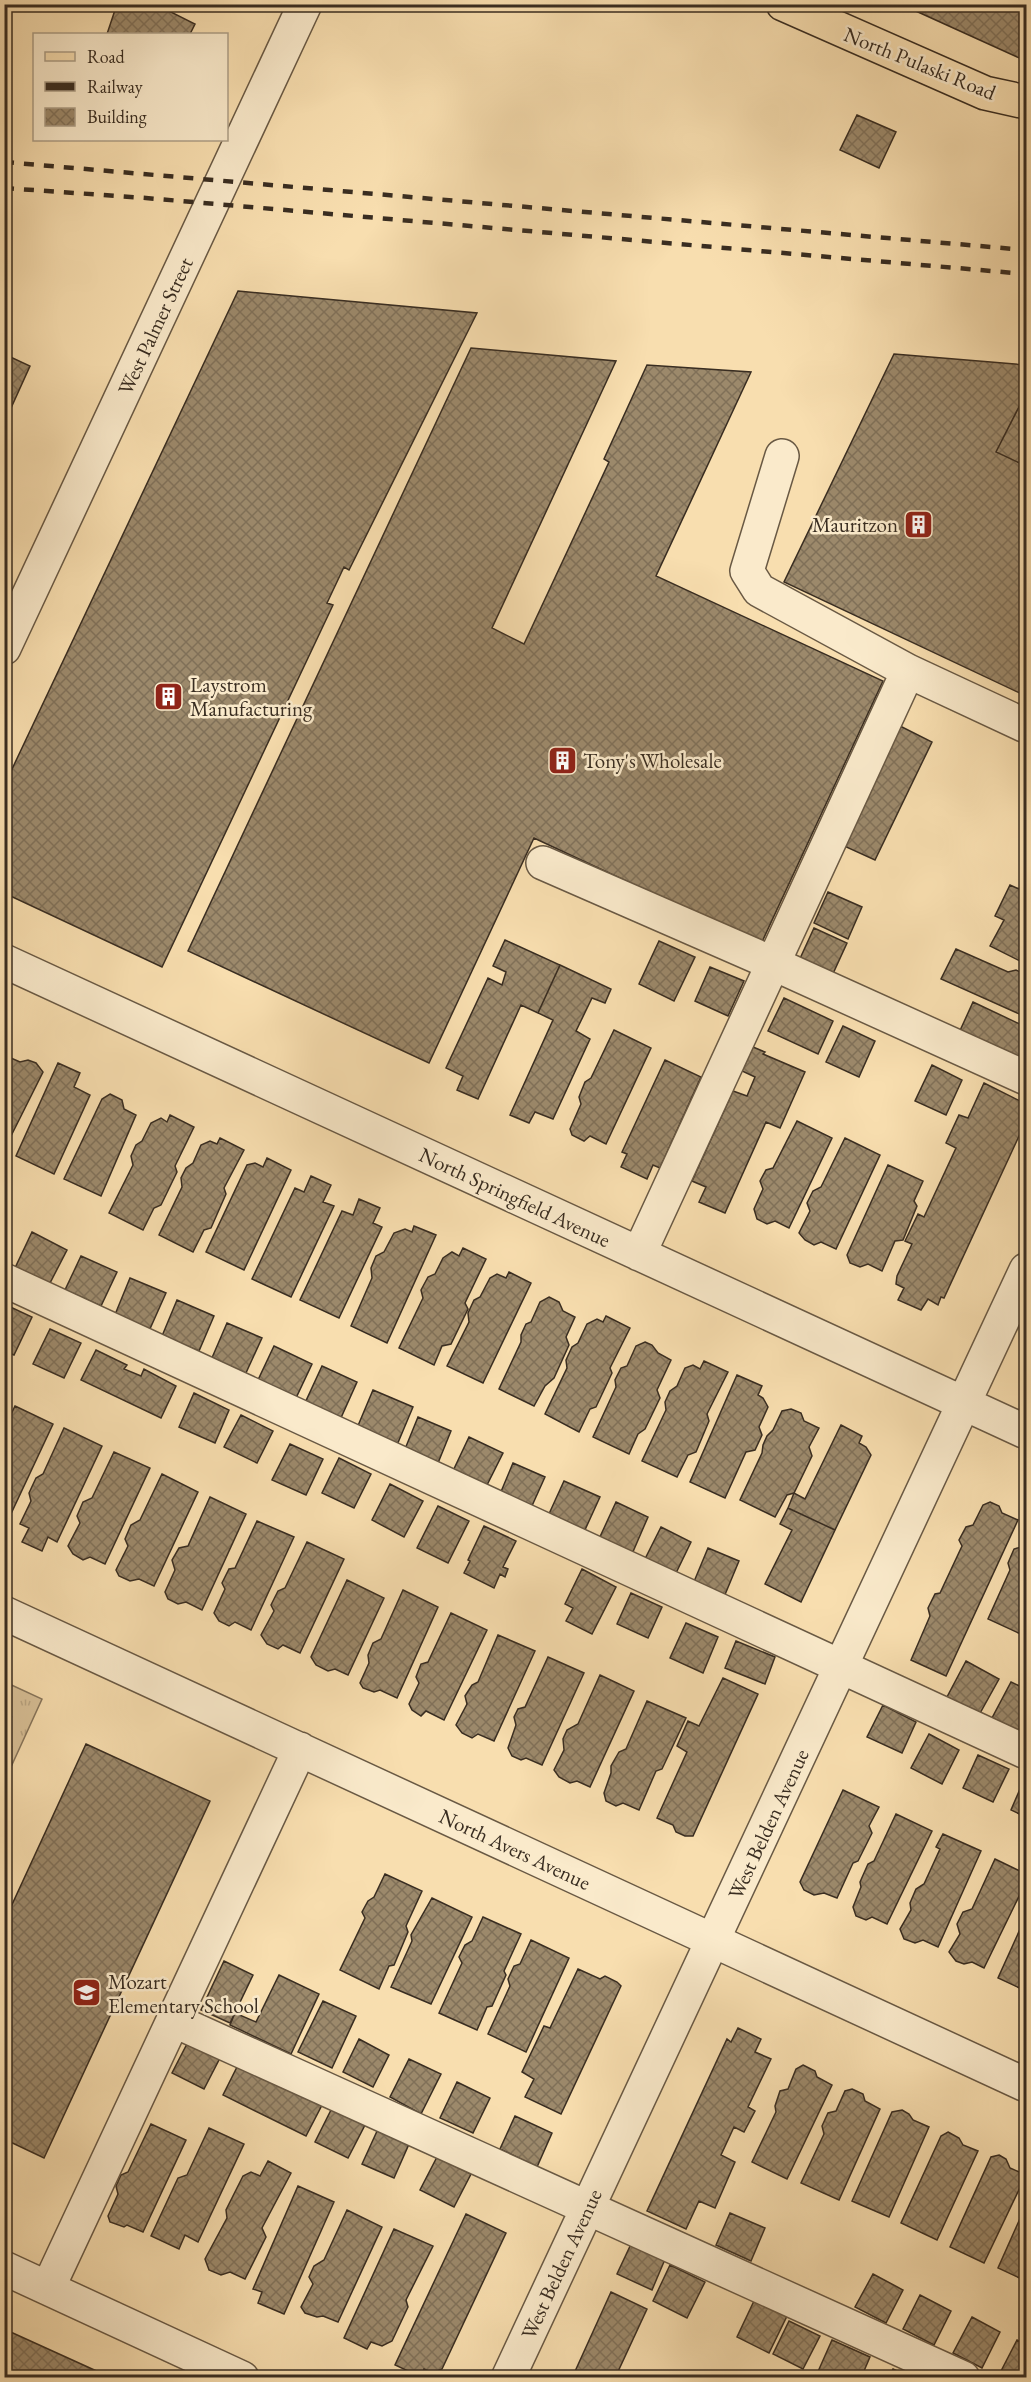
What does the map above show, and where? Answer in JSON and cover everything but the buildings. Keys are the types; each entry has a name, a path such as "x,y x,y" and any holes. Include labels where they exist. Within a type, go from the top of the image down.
{"main road":[{"name":"North Pulaski Road","path":"783,4 985,93 1026,102"}],"street":[{"name":"West Palmer Street","path":"5,644 305,4"},
{"path":"782,456 747,571 759,590 908,671 1026,726"},
{"path":"639,1254 908,671"},
{"path":"543,863 1026,1077"},
{"name":"North Springfield Avenue","path":"4,962 1026,1432"},
{"name":"West Belden Avenue","path":"508,2378 1026,1270"},
{"path":"4,1280 1026,1752"},
{"name":"North Avers Avenue","path":"4,1613 1026,2085"},
{"path":"48,2288 300,1749"},
{"path":"173,2020 963,2378"},
{"path":"4,2268 48,2288 185,2366 242,2378"}],"green space":[{"path":"5,1682 42,1699 5,1780"}],"railway":[{"path":"4,162 1026,250"},
{"path":"4,188 146,198 1026,274"}],"place":[{"name":"Mauritzon","path":"919,524"},
{"name":"Laystrom Manufacturing","path":"169,696"},
{"name":"Tony's Wholesale","path":"562,760"},
{"name":"Mozart Elementary School","path":"87,1993"}]}
